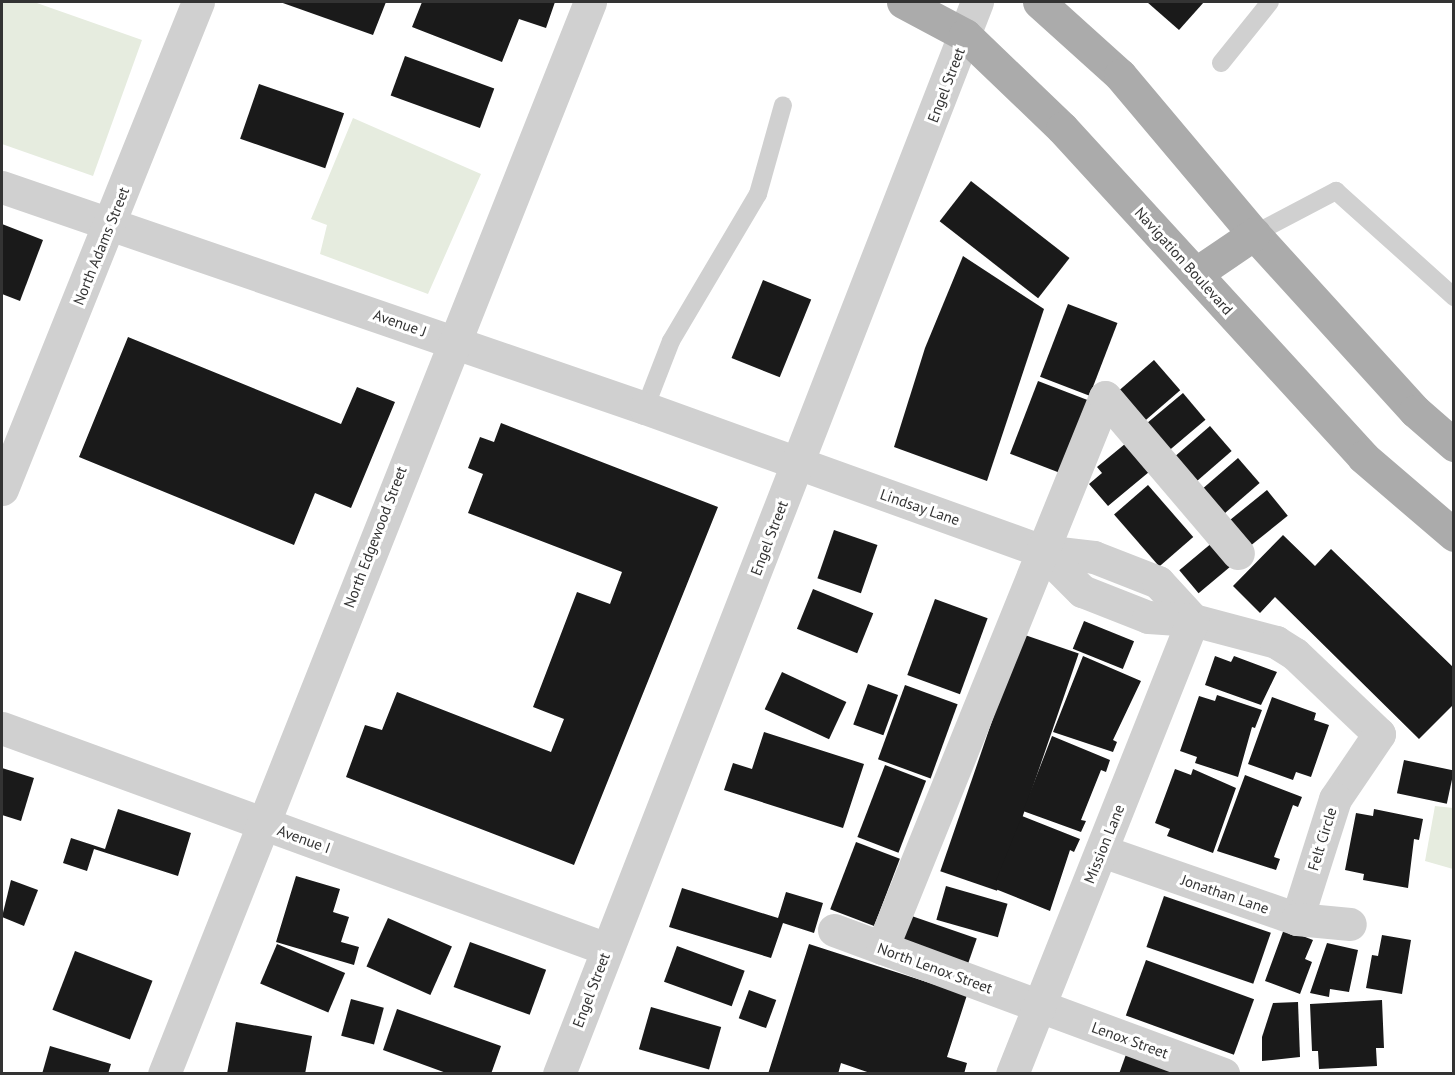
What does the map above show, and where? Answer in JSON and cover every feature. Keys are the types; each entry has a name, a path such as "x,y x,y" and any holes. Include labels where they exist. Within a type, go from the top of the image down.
{"main road":[{"name":"Navigation Boulevard","path":"903,2 965,35 1062,128 1198,272 1250,338 1363,457 1454,535"},
{"path":"1039,2 1120,75 1254,234 1415,411 1454,445"},
{"path":"1198,272 1254,234"}],"street":[{"name":"North Adams Street","path":"2,489 198,2"},
{"name":"North Edgewood Street","path":"164,1074 453,341 590,2"},
{"name":"Engel Street","path":"559,1074 977,2"},
{"name":"Avenue J","path":"2,187 645,408 797,465"},
{"path":"882,948 1105,397 1238,553"},
{"name":"Lindsay Lane","path":"797,465 1042,551 1082,591 1148,617 1193,620 1247,631 1295,654 1379,734"},
{"name":"Mission Lane","path":"1014,1070 1037,1006 1102,851 1193,620"},
{"name":"Avenue I","path":"2,728 607,949"},
{"name":"Felt Circle","path":"1297,919 1335,799 1379,734"},
{"name":"Jonathan Lane","path":"1102,851 1297,919 1350,924"},
{"name":"North Lenox Street","path":"834,930 1037,1006"},
{"name":"Lenox Street","path":"1037,1006 1223,1074"}],"lane":[{"path":"1221,63 1270,2"},
{"path":"645,408 671,341 758,194 783,105"},
{"path":"1254,234 1336,191 1454,297"}],"shaded area":[{"path":"2,2 34,2 142,40 93,176 2,144"},
{"path":"353,118 481,174 428,294 320,254 327,225 311,219"},
{"path":"1435,806 1453,808 1453,869 1425,861"}],"building":[{"path":"280,2 386,2 373,35"},
{"path":"422,2 555,2 546,28 519,19 502,62 412,27"},
{"path":"1147,2 1204,2 1179,30"},
{"path":"405,56 494,88 480,128 391,95"},
{"path":"259,84 344,113 325,168 240,139"},
{"path":"971,181 1070,258 1038,298 940,221"},
{"path":"2,224 43,240 20,301 2,294"},
{"path":"963,256 1044,309 987,481 894,447 925,348"},
{"path":"763,280 811,299 780,377 732,358"},
{"path":"1068,304 1117,323 1090,396 1040,377"},
{"path":"128,337 341,424 357,387 395,402 351,508 315,493 294,545 79,457"},
{"path":"1154,360 1180,390 1146,420 1119,390"},
{"path":"1038,381 1087,400 1060,473 1010,454"},
{"path":"1183,393 1205,420 1169,451 1146,424"},
{"path":"501,423 718,507 574,865 346,777 365,725 382,730 397,692 551,752 564,719 533,707 577,592 610,604 622,572 468,513 483,474 468,468 480,437 494,442"},
{"path":"1210,426 1232,451 1196,482 1175,457"},
{"path":"1131,439 1155,467 1108,506 1089,484 1102,473 1097,467"},
{"path":"1238,458 1260,483 1224,514 1203,489"},
{"path":"1148,485 1193,537 1159,567 1114,515"},
{"path":"1267,490 1288,516 1250,546 1230,520"},
{"path":"834,530 877,545 861,593 817,578"},
{"path":"1283,535 1315,566 1331,549 1454,668 1454,704 1419,739 1275,597 1260,613 1233,586"},
{"path":"1213,542 1232,565 1199,593 1179,570"},
{"path":"813,589 873,613 857,653 797,629"},
{"path":"935,599 988,618 960,694 907,675"},
{"path":"1084,621 1134,641 1123,669 1073,649"},
{"path":"1022,634 1079,654 997,891 940,871"},
{"path":"1083,656 1141,681 1113,740 1117,742 1113,752 1053,732"},
{"path":"1215,656 1231,662 1234,656 1277,672 1261,705 1205,685"},
{"path":"782,672 846,702 829,739 765,709"},
{"path":"868,684 898,695 883,735 853,724"},
{"path":"905,685 958,704 931,778 878,759"},
{"path":"1217,695 1262,710 1255,728 1252,727 1238,777 1195,763 1197,757 1180,751 1199,696 1215,701"},
{"path":"1272,697 1316,713 1314,720 1329,725 1311,777 1296,772 1293,780 1248,764"},
{"path":"764,732 864,764 843,828 724,790 733,763 752,769"},
{"path":"1052,736 1110,760 1106,772 1101,770 1081,820 1086,821 1081,832 1023,811"},
{"path":"1404,760 1454,771 1447,804 1397,793"},
{"path":"885,765 926,781 898,853 857,837"},
{"path":"2,768 34,778 21,821 2,815"},
{"path":"1175,769 1191,775 1193,769 1236,788 1213,853 1167,836 1170,829 1155,823"},
{"path":"1245,775 1302,797 1298,807 1293,805 1274,857 1280,859 1276,870 1217,851"},
{"path":"118,809 191,833 178,876 94,849 87,871 63,863 71,838 105,849"},
{"path":"1374,809 1423,819 1419,840 1414,839 1408,888 1363,880 1364,874 1345,870 1356,813 1373,816"},
{"path":"1022,816 1080,839 1074,852 1070,850 1050,911 993,888"},
{"path":"856,842 900,859 874,926 830,909"},
{"path":"296,876 340,889 333,912 349,917 341,942 359,947 354,965 276,942"},
{"path":"11,880 38,890 24,926 2,917"},
{"path":"946,886 1008,904 998,937 936,920"},
{"path":"682,888 778,918 786,892 823,903 814,933 783,923 771,958 669,927"},
{"path":"1164,896 1271,933 1253,984 1146,947"},
{"path":"903,913 977,938 967,967 893,941"},
{"path":"388,918 452,946 430,995 366,966"},
{"path":"1284,929 1313,940 1305,959 1312,962 1300,994 1265,981"},
{"path":"1382,935 1411,940 1402,994 1366,988 1372,955 1378,956"},
{"path":"470,942 546,970 530,1015 454,987"},
{"path":"1327,943 1358,950 1349,992 1330,989 1329,997 1310,993"},
{"path":"277,944 345,973 328,1012 260,984"},
{"path":"809,944 967,995 947,1057 967,1063 964,1074 873,1074 841,1063 838,1074 768,1074"},
{"path":"677,946 745,971 732,1006 664,982"},
{"path":"75,951 152,981 130,1040 52,1010"},
{"path":"1146,960 1254,999 1234,1055 1126,1015"},
{"path":"749,990 776,1000 766,1028 739,1018"},
{"path":"351,999 384,1008 374,1045 341,1036"},
{"path":"1382,1000 1384,1048 1376,1048 1377,1066 1319,1069 1318,1051 1312,1051 1310,1004"},
{"path":"1298,1002 1300,1057 1262,1061 1262,1037 1273,1003"},
{"path":"651,1007 721,1027 709,1069 639,1049"},
{"path":"397,1009 501,1046 491,1074 449,1074 383,1050"},
{"path":"236,1022 312,1036 305,1074 227,1074"},
{"path":"50,1046 111,1064 108,1074 42,1074"},
{"path":"1129,1046 1206,1074 1119,1074"}]}
